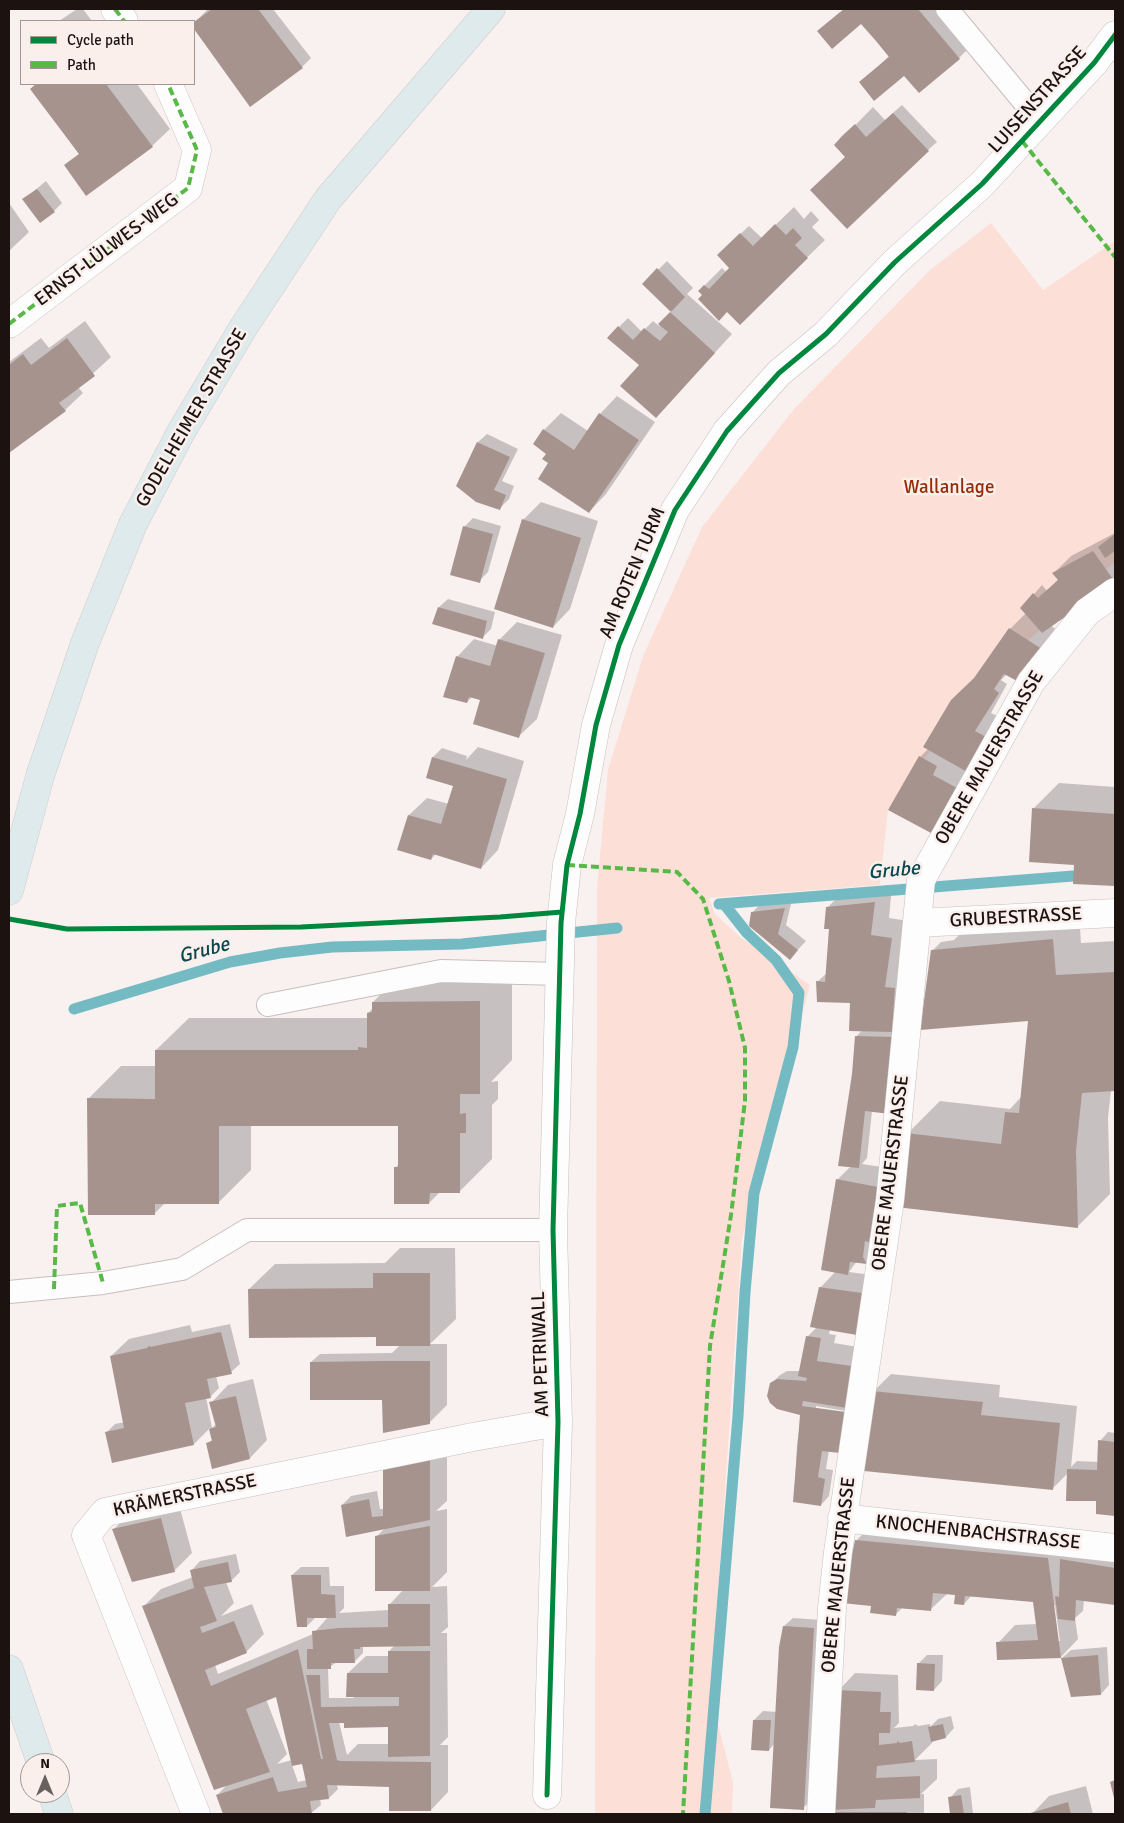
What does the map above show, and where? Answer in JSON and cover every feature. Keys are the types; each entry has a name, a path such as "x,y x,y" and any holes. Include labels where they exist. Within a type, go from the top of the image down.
{"main road":[{"name":"GODELHEIMER STRASSE","path":"9,891 40,776 85,643 133,524 181,432 243,328 328,199 491,9"},
{"path":"9,1669 38,1753"}],"street":[{"path":"115,9 123,20"},
{"name":"LUISENSTRASSE","path":"982,184 1094,63 1115,35"},
{"name":"ERNST-LÜLWES-WEG","path":"9,324 188,188 197,150 168,85"},
{"name":"AM ROTEN TURM","path":"562,926 567,865 580,814 596,725 619,645 675,510 727,431 779,373 826,334 894,262 982,184"},
{"name":"OBERE MAUERSTRASSE","path":"822,1814 832,1608 842,1518 890,1200 921,888 1031,682 1087,612 1115,592"},
{"name":"GRUBESTRASSE","path":"917,923 1115,913"},
{"name":"AM PETRIWALL","path":"547,1795 558,1422 552,1230 562,926"},
{"name":"KRÄMERSTRASSE","path":"196,1814 86,1535 106,1512 473,1437 558,1422"},
{"name":"KNOCHENBACHSTRASSE","path":"842,1518 1115,1548"}],"lane":[{"path":"947,9 1040,120"},
{"path":"268,1005 441,971 561,974"},
{"path":"9,1292 103,1283 182,1269 247,1230 552,1230"}],"green space":[{"name":"Wallanlage","path":"991,223 1043,290 1115,241 1115,562 973,690 888,810 880,885 709,898 715,914 739,936 810,985 742,1239 711,1697 733,1782 732,1814 595,1814 597,888 608,770 643,656 702,527 794,409 930,270"}],"building":[{"path":"212,9 258,9 303,68 250,107 195,30 195,21"},
{"path":"844,9 918,9 960,59 919,93 904,76 874,101 859,82 889,57 876,41 861,24 832,49 817,31"},
{"path":"35,85 107,85 153,147 86,196 64,165 79,154 30,89"},
{"path":"893,113 929,151 847,229 810,190 845,157 834,145 842,136 855,124 866,137"},
{"path":"37,189 55,212 40,223 22,199"},
{"path":"775,224 786,235 793,228 802,238 795,245 808,258 740,325 727,312 719,321 698,299 702,295 698,291 704,285 709,289 729,268 717,255 740,233 753,246"},
{"path":"657,268 685,297 671,312 642,284"},
{"path":"670,312 715,353 656,418 620,386 639,365 607,338 618,326 633,340 644,328 660,341 668,332 658,324"},
{"path":"67,338 95,376 59,403 66,411 9,453 9,365 23,354 31,365"},
{"path":"599,413 639,440 589,513 538,479 548,463 542,459 546,454 533,444 543,429 574,450"},
{"path":"477,442 510,457 494,490 506,495 500,510 476,502 456,486"},
{"path":"522,519 581,538 553,628 494,609"},
{"path":"463,526 493,534 480,583 450,575"},
{"path":"1115,534 1115,551 1105,558 1098,547"},
{"path":"1093,551 1115,582 1042,633 1020,608 1033,593 1038,598 1058,580 1052,573"},
{"path":"438,607 487,621 483,639 432,624"},
{"path":"1009,628 1042,649 1019,682 1004,674 994,689 999,693 975,731 988,738 969,773 923,747 951,700 974,678"},
{"path":"498,639 545,653 519,738 473,724 480,700 469,697 467,703 443,697 456,656 490,666"},
{"path":"919,756 937,766 933,775 957,788 931,833 888,810"},
{"path":"432,757 507,779 481,869 433,854 431,860 397,850 408,815 441,824 453,786 426,778"},
{"path":"1032,808 1115,814 1115,886 1073,884 1074,865 1029,862"},
{"path":"875,902 871,935 892,938 885,987 895,988 892,1032 849,1031 850,1003 817,1002 816,981 825,982 829,929 824,929 826,907"},
{"path":"785,908 778,934 798,950 790,960 749,926 751,912"},
{"path":"1053,939 1056,975 1115,972 1115,1091 1082,1093 1076,1151 1078,1228 896,1207 906,1133 1001,1144 1005,1112 1019,1113 1028,1021 920,1030 931,950"},
{"path":"480,1001 480,1094 460,1094 460,1114 466,1113 466,1133 460,1133 460,1193 430,1193 429,1204 394,1204 394,1167 398,1167 398,1126 219,1126 219,1204 155,1204 155,1215 88,1215 87,1098 155,1099 155,1050 358,1050 358,1047 367,1048 367,1013 372,1012 372,1002"},
{"path":"855,1036 896,1037 890,1114 865,1111 859,1168 838,1166 852,1074"},
{"path":"836,1179 878,1187 869,1242 865,1241 863,1257 867,1264 850,1262 848,1275 821,1270"},
{"path":"373,1273 430,1273 430,1346 376,1346 376,1337 249,1338 248,1289 373,1288"},
{"path":"819,1287 862,1293 857,1335 810,1327"},
{"path":"221,1332 232,1374 207,1379 211,1398 185,1403 194,1445 112,1463 105,1432 124,1428 110,1356 147,1348 150,1345 150,1347"},
{"path":"806,1336 821,1338 817,1361 852,1366 847,1408 803,1401 802,1406 846,1412 840,1453 822,1451 818,1477 825,1479 821,1506 793,1502 800,1415 777,1409 770,1403 767,1396 770,1383 777,1379 806,1381 807,1378 798,1376"},
{"path":"430,1361 430,1424 383,1433 382,1400 310,1400 310,1362"},
{"path":"872,1391 983,1402 981,1415 1060,1423 1053,1490 864,1471"},
{"path":"236,1396 250,1459 212,1469 206,1443 212,1441 209,1429 216,1427 209,1402"},
{"path":"1098,1440 1115,1442 1115,1516 1096,1514 1096,1501 1066,1501 1067,1469 1097,1470"},
{"path":"430,1459 430,1520 346,1537 341,1505 369,1499 372,1517 383,1516 383,1469"},
{"path":"161,1518 175,1572 132,1582 112,1529"},
{"path":"430,1526 430,1591 375,1591 375,1536"},
{"path":"855,1540 1048,1558 1061,1658 997,1660 996,1642 1038,1640 1033,1602 965,1596 964,1605 954,1604 955,1595 933,1593 931,1611 897,1608 896,1616 870,1613 871,1606 842,1603"},
{"path":"1060,1559 1115,1568 1115,1605 1076,1600 1075,1621 1058,1619 1055,1596 1059,1597"},
{"path":"228,1562 232,1582 204,1587 217,1621 200,1627 202,1633 234,1621 247,1653 205,1670 211,1686 298,1649 321,1759 323,1759 306,1675 320,1675 321,1707 399,1706 399,1697 346,1697 347,1673 388,1673 388,1651 430,1651 430,1756 388,1757 388,1727 344,1728 344,1723 329,1723 337,1760 431,1762 431,1811 389,1811 389,1787 327,1785 329,1799 310,1801 312,1814 223,1814 216,1795 273,1777 278,1792 307,1787 302,1764 292,1766 276,1697 246,1709 270,1772 214,1790 142,1606 194,1588 190,1570"},
{"path":"291,1575 321,1575 321,1594 335,1595 336,1618 307,1618 307,1627 297,1627"},
{"path":"388,1604 430,1604 430,1646 360,1647 360,1649 354,1649 355,1663 331,1663 331,1669 307,1669 307,1649 313,1649 312,1631 339,1628 388,1627"},
{"path":"783,1626 814,1628 804,1810 770,1808 779,1647"},
{"path":"1098,1655 1101,1695 1071,1697 1061,1658"},
{"path":"917,1663 935,1664 934,1691 916,1690"},
{"path":"836,1690 881,1692 880,1712 891,1712 890,1733 879,1733 879,1745 897,1743 897,1741 900,1743 912,1741 915,1762 877,1766 876,1778 920,1776 920,1798 876,1800 875,1808 829,1810"},
{"path":"753,1720 771,1720 769,1751 751,1750"},
{"path":"943,1724 946,1738 931,1742 928,1727"},
{"path":"1115,1780 1115,1802 1110,1782"},
{"path":"961,1795 964,1814 950,1814 948,1797"},
{"path":"1068,1802 1071,1814 1027,1814"},
{"path":"828,1812 907,1812 907,1814 828,1814"}],"waterway":[{"name":"Grube","path":"719,904 1073,876"},
{"path":"705,1814 738,1416 745,1292 754,1193 793,1047 799,993 776,960 747,933 724,904"},
{"name":"Grube","path":"74,1009 230,962 280,953 332,947 462,944 617,928"}],"marked path":[{"path":"115,9 123,20"},
{"path":"9,324 188,188 197,150 168,85"},
{"path":"1022,141 1115,257"},
{"path":"567,865 677,872 703,899 729,981 745,1048 745,1101 731,1215 710,1346 683,1814"},
{"path":"54,1289 57,1206 80,1203 103,1283"}],"cycle path":[{"path":"547,1795 558,1422 553,1230 561,923 567,865 580,814 596,725 619,645 675,510 727,431 779,373 826,334 895,262 982,184 1094,63 1115,35"},
{"path":"9,919 67,929 301,927 562,912"}]}
